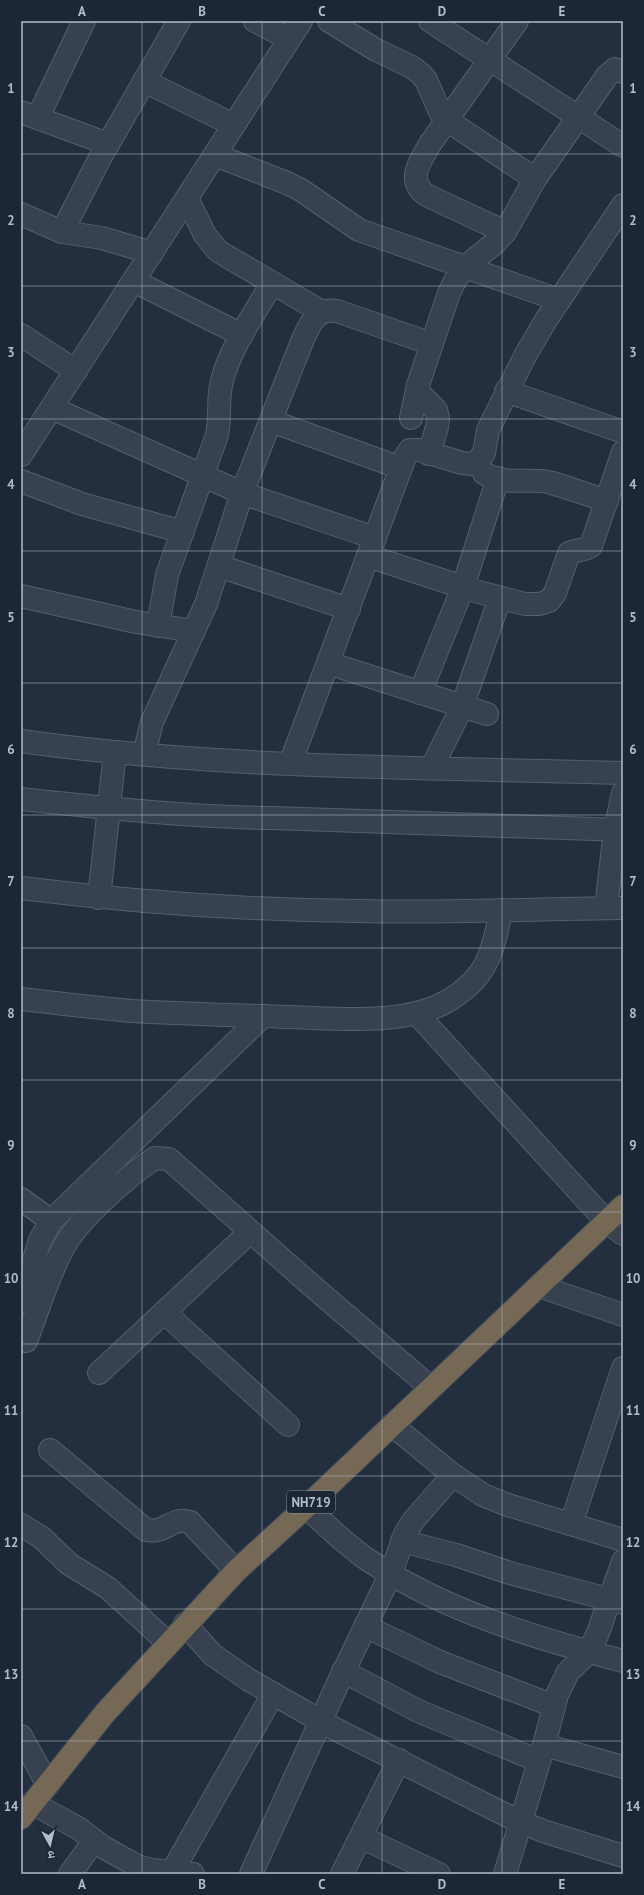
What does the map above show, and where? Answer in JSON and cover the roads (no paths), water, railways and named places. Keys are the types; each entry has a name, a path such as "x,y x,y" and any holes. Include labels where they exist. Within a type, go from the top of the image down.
{"highway":[{"name":"NH719","path":"27,1811 106,1713 185,1624 236,1571 306,1507 430,1387 539,1286 615,1228 623,1206"}],"street":[{"path":"84,21 29,114 108,144"},
{"path":"62,232 108,144 179,21"},
{"path":"255,21 289,39"},
{"path":"23,448 52,408 301,21"},
{"path":"329,21 376,50 412,67 426,80 440,112 447,120 535,179"},
{"path":"430,21 623,146"},
{"path":"505,232 426,195 418,189 416,183 419,163 447,120 517,21"},
{"path":"411,418 418,385 448,293 466,266 495,243 505,232 535,179 606,76 615,69 623,72"},
{"path":"144,81 234,125"},
{"path":"215,155 287,183 301,190 359,230 466,266 559,300"},
{"path":"187,198 205,235 218,251 322,312"},
{"path":"290,764 349,610 405,457 410,450 419,450 462,464 472,464 478,461 484,453 488,430 506,391 526,354 559,300 623,205"},
{"path":"21,214 62,232 102,238 152,253"},
{"path":"134,281 242,335"},
{"path":"158,626 167,575 204,476 219,426 219,400 222,380 232,354 272,283"},
{"path":"144,754 152,722 206,604 242,493 309,326 314,317 328,310 337,311 432,344"},
{"path":"21,335 76,371"},
{"path":"418,385 420,394 436,410 438,418 437,427 429,454"},
{"path":"506,391 623,432"},
{"path":"52,408 242,493 463,587 526,604 539,604 549,601 555,593 570,553 576,549 586,550 591,546 623,452"},
{"path":"271,421 401,468"},
{"path":"472,464 488,476 515,482 546,482 607,501"},
{"path":"420,693 463,587 498,478"},
{"path":"21,481 82,504 183,532"},
{"path":"219,566 349,610"},
{"path":"21,596 136,622 194,631"},
{"path":"432,768 462,706 500,598"},
{"path":"328,663 487,714"},
{"path":"21,741 81,750 290,764 623,773"},
{"path":"99,898 115,752"},
{"path":"21,888 99,898 158,903 307,910 396,912 615,908 619,830 623,793"},
{"path":"21,799 108,809 215,817 303,818 619,830"},
{"path":"21,999 132,1011 263,1016 367,1019 417,1014 443,1004 470,984 480,974 494,946 501,910"},
{"path":"417,1014 615,1228"},
{"path":"21,1302 27,1263 50,1221 263,1016"},
{"path":"26,1342 65,1245 76,1229 140,1167 155,1158 169,1159 250,1232 430,1387"},
{"path":"21,1199 50,1221"},
{"path":"100,1373 250,1232"},
{"path":"539,1286 623,1315"},
{"path":"164,1312 288,1425"},
{"path":"572,1524 623,1368"},
{"path":"392,1425 453,1475 483,1495 508,1505 623,1540"},
{"path":"50,1450 146,1530 155,1532 163,1530 174,1522 182,1520 190,1522 236,1571"},
{"path":"251,1874 344,1671 391,1573 402,1541 413,1521 453,1475"},
{"path":"306,1507 351,1547 425,1593 505,1626 623,1661"},
{"path":"21,1525 41,1537 69,1564 108,1588 168,1643"},
{"path":"402,1541 456,1555 510,1574 616,1601"},
{"path":"505,1874 542,1753 557,1695 568,1672 589,1652 616,1601 623,1561"},
{"path":"185,1624 224,1664 321,1722 520,1822 546,1832 623,1856"},
{"path":"365,1626 440,1662 554,1706"},
{"path":"344,1671 418,1711 542,1753 623,1767"},
{"path":"27,1811 78,1828 121,1858 134,1870 183,1873 273,1694"},
{"path":"21,1736 48,1785"},
{"path":"342,1874 399,1760"},
{"path":"361,1837 439,1874"},
{"path":"70,1874 94,1840"}]}
